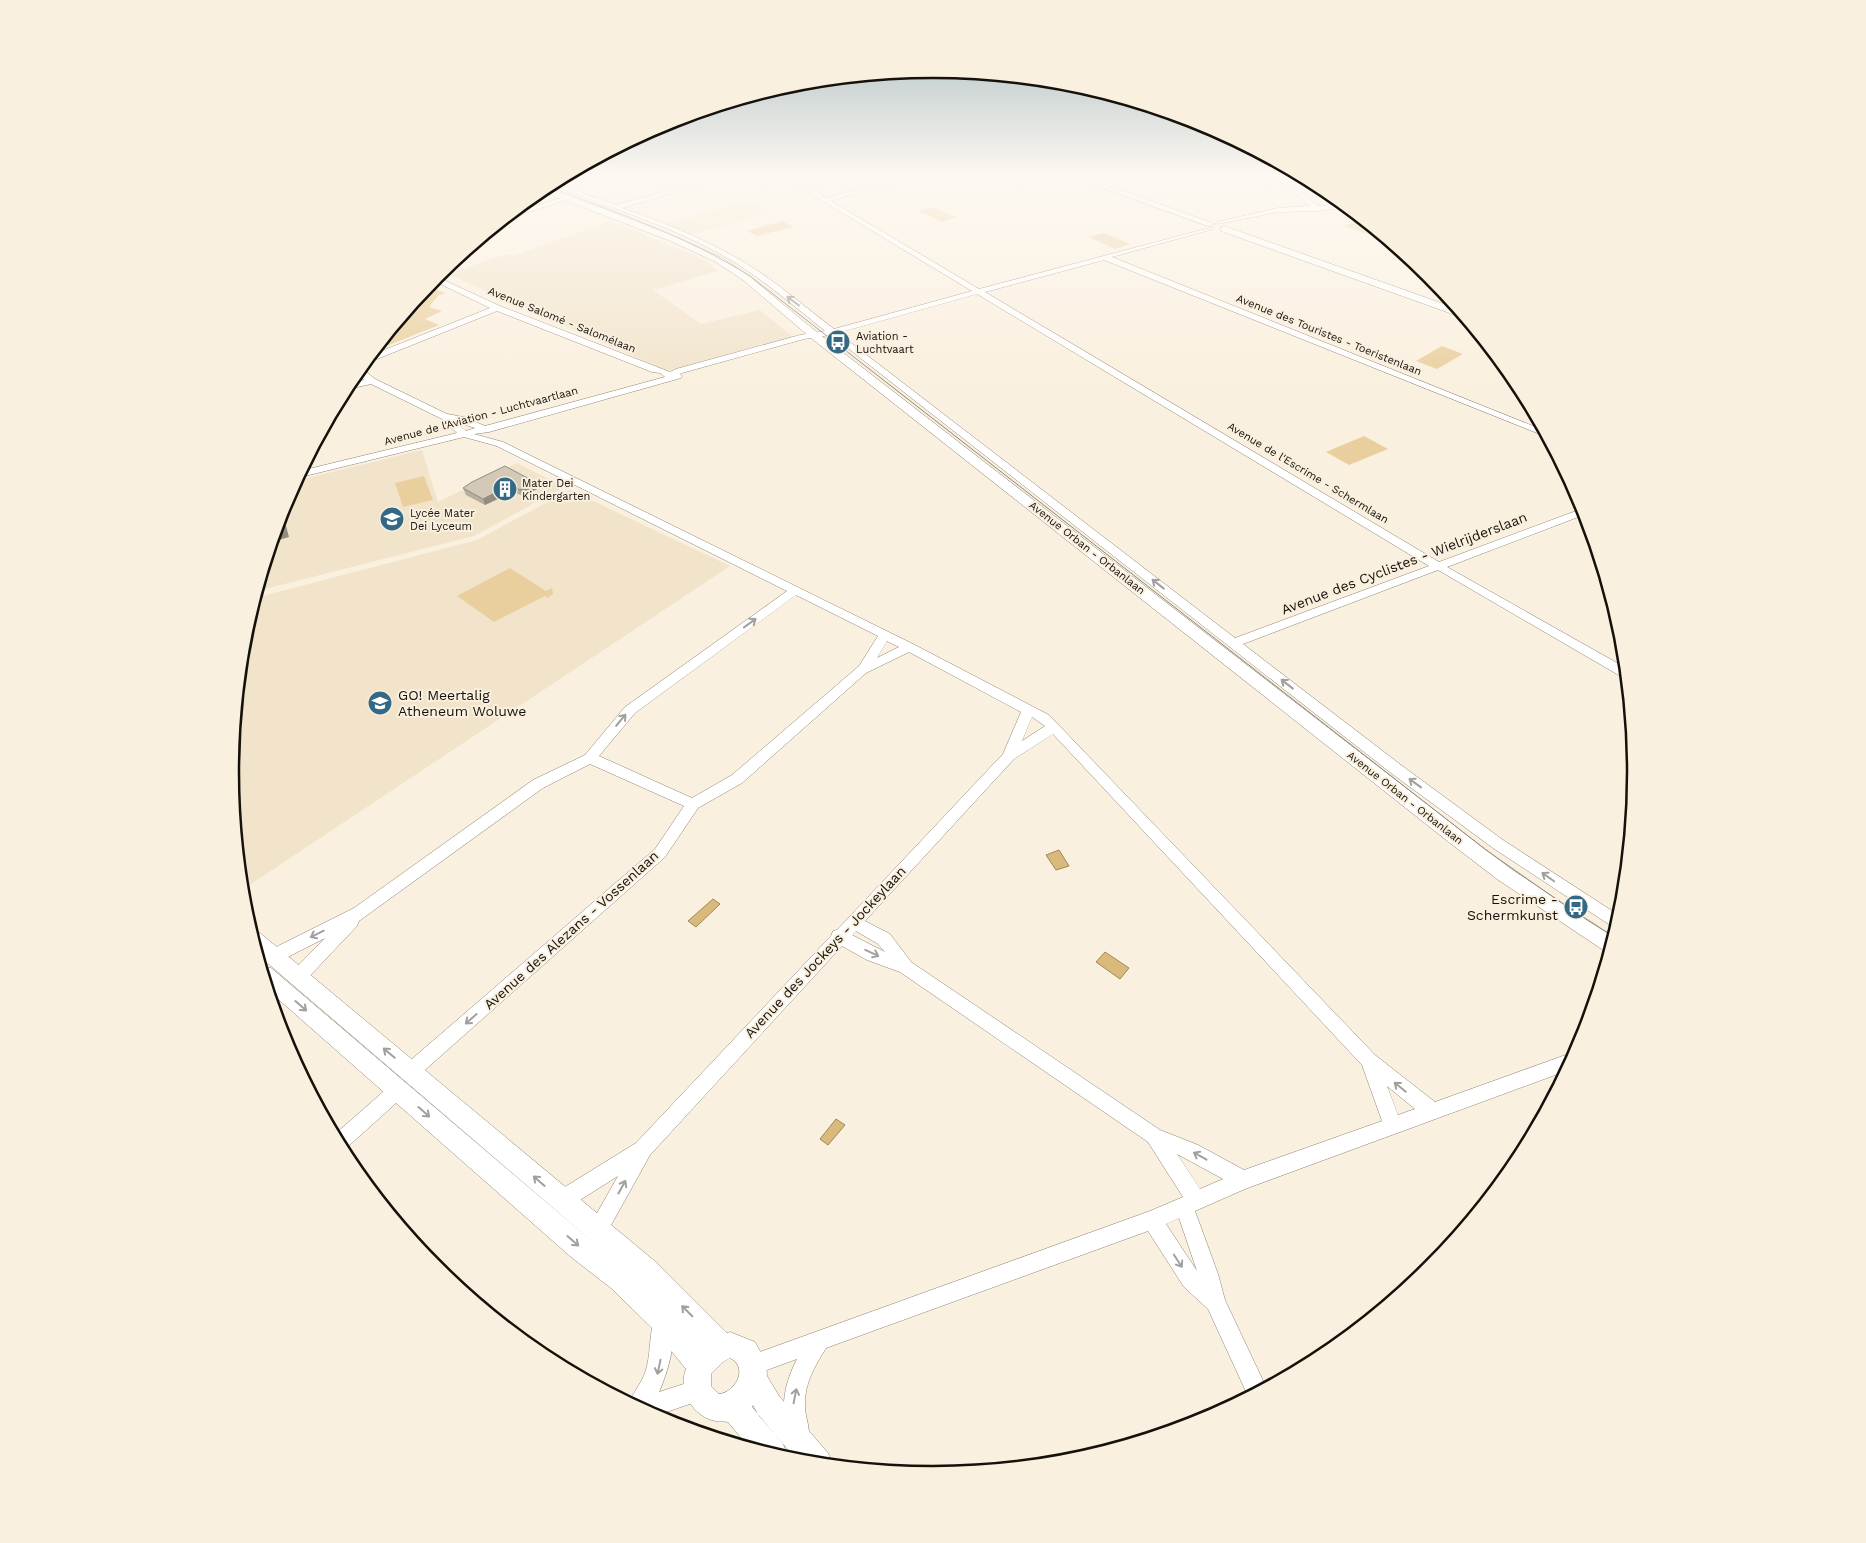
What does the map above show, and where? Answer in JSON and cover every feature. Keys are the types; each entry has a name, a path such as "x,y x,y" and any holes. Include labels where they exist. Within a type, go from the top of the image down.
{"street":[{"name":"Avenue Orban - Orbanlaan","path":"689,246 719,260 746,278 815,336 1456,838 1504,874 1605,942"},
{"name":"Avenue Orban - Orbanlaan","path":"710,246 759,275 831,332 867,357 874,365 1396,769 1498,844 1611,918"},
{"name":"Avenue de l'Escrime - Schermlaan","path":"901,246 1438,566 1619,670"},
{"name":"Avenue de l'Aviation - Luchtvaartlaan","path":"307,473 484,429 1144,246"},
{"path":"1273,246 1451,310"},
{"name":"Avenue des Touristes - Toeristenlaan","path":"1104,257 1537,430"},
{"name":"Avenue Salomé - Salomélaan","path":"441,282 497,308 655,370 660,376 669,377"},
{"path":"377,356 497,308"},
{"path":"364,375 445,417 461,420 484,429 498,439 500,444"},
{"path":"357,385 372,381"},
{"path":"445,417 458,431 500,444 909,648 1029,710 1054,727 1369,1062 1432,1111"},
{"name":"Avenue des Cyclistes - Wielrijderslaan","path":"1234,643 1577,514"},
{"path":"269,965 359,913 538,784 590,758 630,710 794,591"},
{"name":"Avenue des Alezans - Vossenlaan","path":"862,670 884,636"},
{"name":"Avenue des Alezans - Vossenlaan","path":"344,1138 405,1080 660,853 693,804 737,779 862,670 909,648"},
{"name":"Avenue des Jockeys - Jockeylaan","path":"1009,756 1029,710"},
{"name":"Avenue des Jockeys - Jockeylaan","path":"598,1229 642,1149 1009,756 1054,727"},
{"path":"590,758 693,804"},
{"path":"298,976 359,913"},
{"path":"853,922 884,939 906,967"},
{"path":"839,936 873,955 906,967 1154,1136 1191,1151 1243,1180"},
{"path":"269,965 405,1080 598,1229 648,1272 722,1346"},
{"path":"269,965 298,976 580,1248 620,1279 663,1321 700,1378 703,1398 711,1405 720,1408 729,1406 742,1399 750,1386 753,1371"},
{"path":"1369,1062 1393,1125"},
{"path":"753,1371 820,1338 1152,1220 1243,1180 1561,1065"},
{"path":"1154,1136 1190,1203 1214,1302 1255,1386"},
{"name":"Avenue des Jockeys - Jockeylaan","path":"562,1200 642,1149"},
{"path":"1152,1220 1191,1280 1214,1302"},
{"path":"642,1402 651,1390 657,1374 663,1321"},
{"path":"809,1453 793,1404 806,1362 820,1338"},
{"path":"650,1405 700,1378 709,1354 722,1346 730,1345 744,1350 769,1406 809,1453"},
{"path":"729,1406 738,1412 765,1445"}],"shaded area":[{"path":"541,246 671,246 707,262 717,271 653,290 701,324 760,310 793,337 667,371 449,274 507,254 513,256"},
{"path":"1109,246 1124,246 1115,249"},
{"path":"435,289 445,293 438,296 429,307 442,311 425,319 439,325 383,347"},
{"path":"1442,346 1463,354 1437,369 1416,361"},
{"path":"1364,436 1388,449 1349,465 1326,452"},
{"name":"Lycée Mater Dei Lyceum","path":"422,450 438,502 517,463 564,487 474,536 264,589 276,548 305,479"},
{"path":"424,476 433,500 403,507 395,483"},
{"name":"GO! Meertalig Atheneum Woluwe","path":"570,490 730,566 249,886 240,817 240,726 252,636 262,596 477,540"},
{"path":"510,568 546,591 552,588 553,594 548,598 545,596 494,622 457,596"},
{"path":"1059,850 1069,866 1056,870 1046,855"},
{"path":"713,899 720,904 696,927 688,921"},
{"path":"1105,952 1129,968 1120,979 1096,962"},
{"path":"836,1119 845,1125 828,1145 820,1139"}],"building":[{"path":"505,466 535,482 520,490 514,486 504,492 500,490 483,499 463,488 472,482"}],"tram line":[{"path":"695,246 750,276 1486,850 1608,933"}],"place":[{"name":"Aviation - Luchtvaart","path":"838,342"},
{"name":"Mater Dei Kindergarten","path":"505,489"},
{"name":"Lycée Mater Dei Lyceum","path":"392,519"},
{"name":"GO! Meertalig Atheneum Woluwe","path":"380,703"},
{"name":"Escrime - Schermkunst","path":"1576,907"}]}
